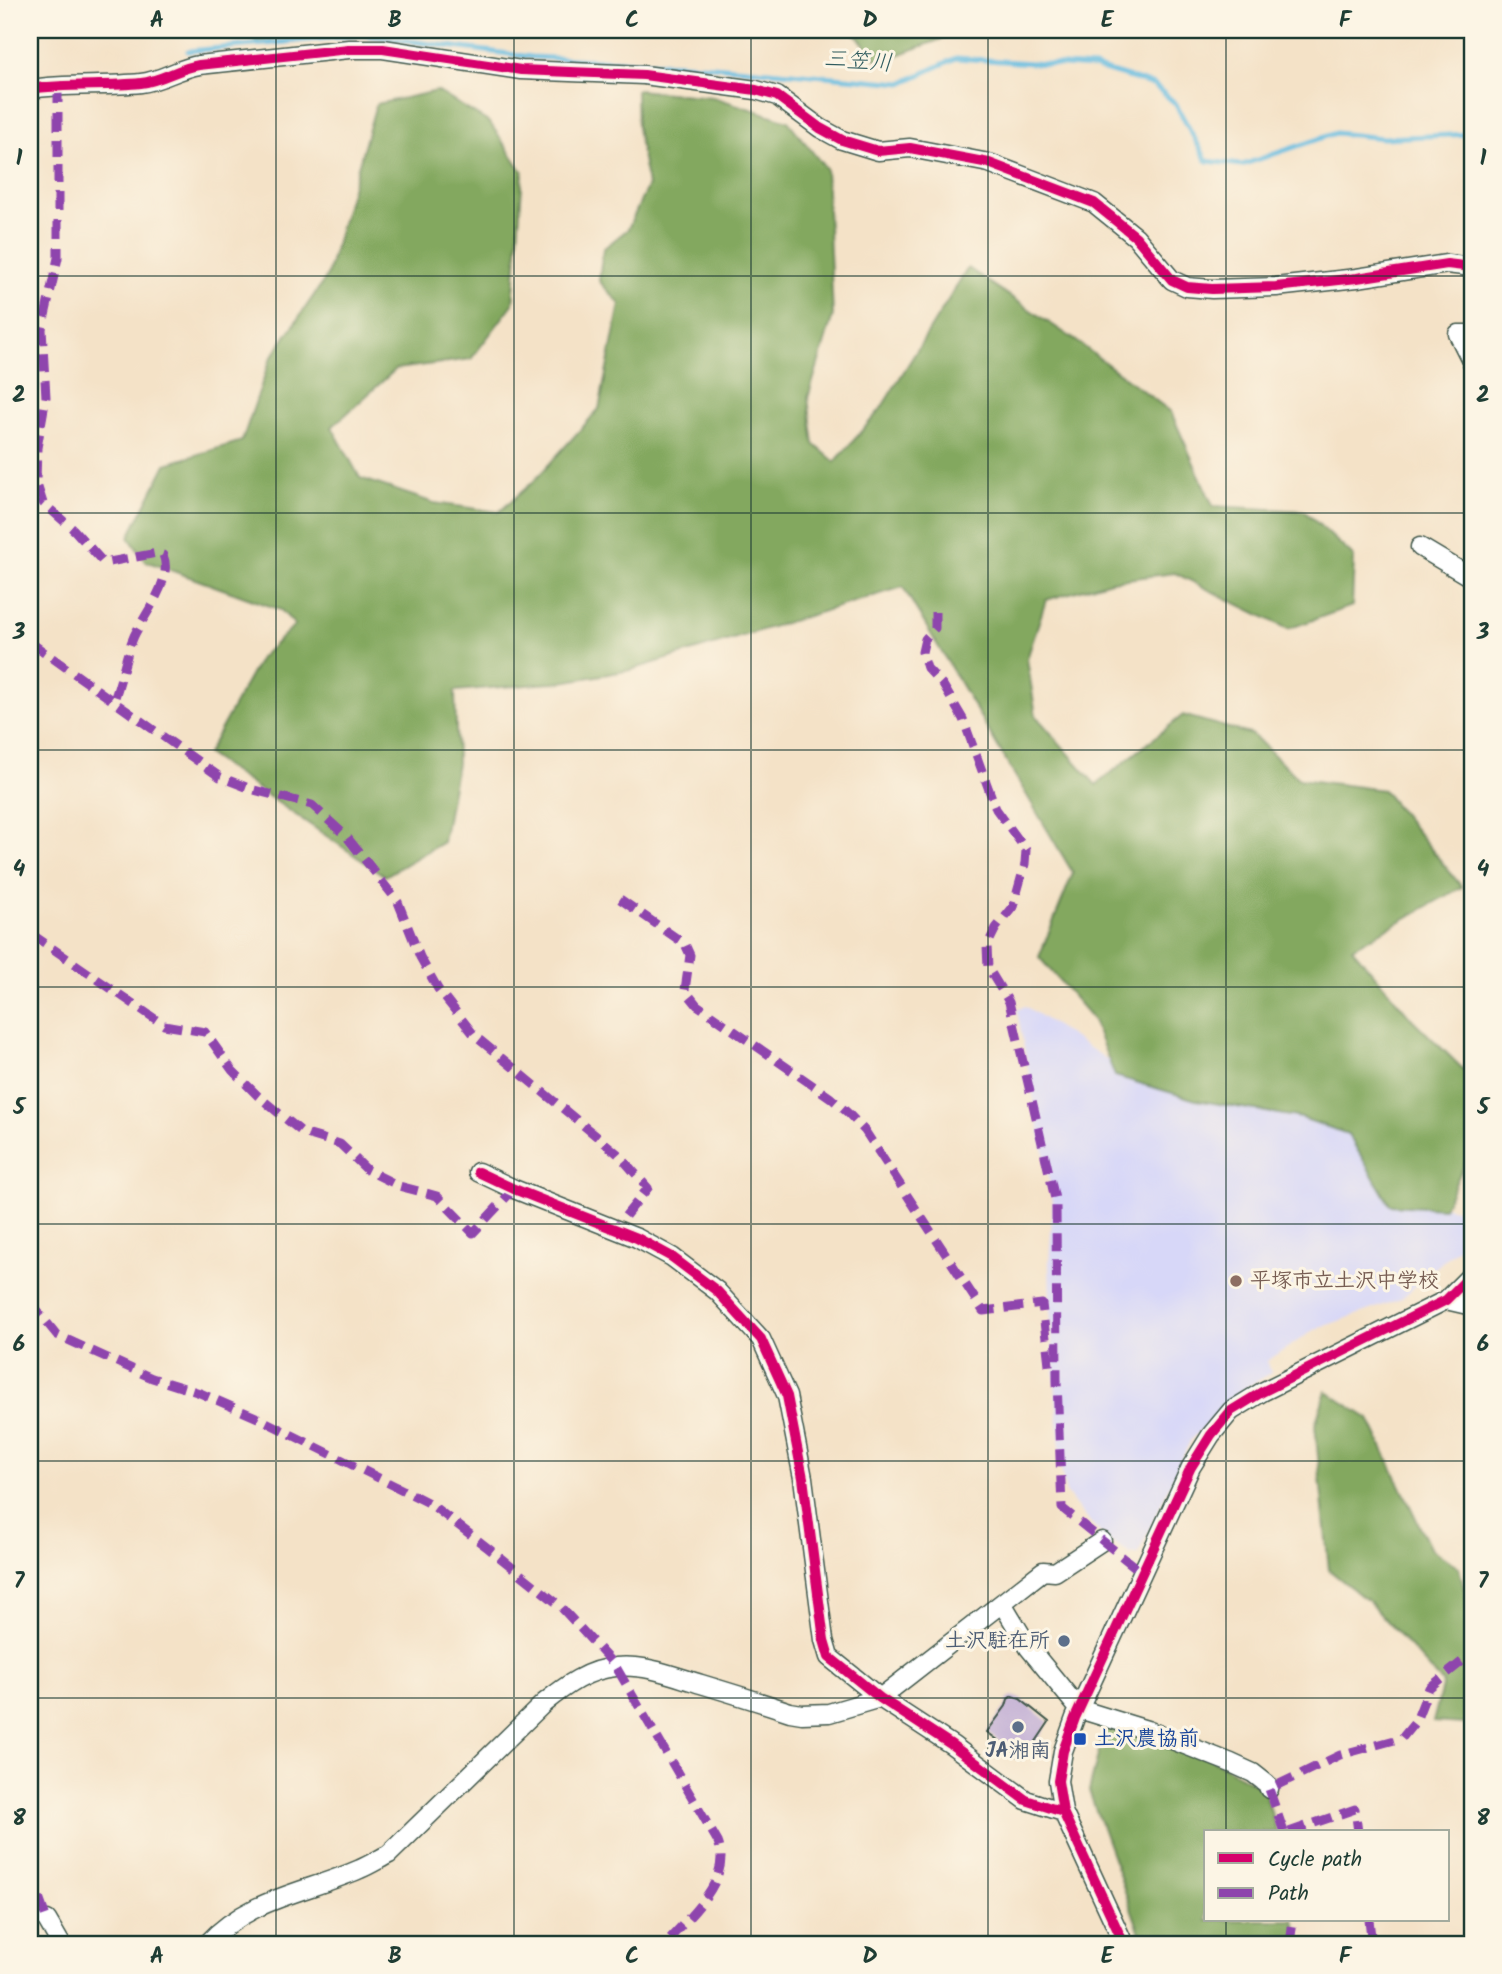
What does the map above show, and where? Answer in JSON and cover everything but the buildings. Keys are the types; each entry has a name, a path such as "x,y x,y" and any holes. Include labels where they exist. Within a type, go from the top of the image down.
{"street":[{"path":"30,89 58,85 144,83 186,67 199,65 372,49 521,70 644,75 722,83 777,96 842,141 878,151 910,148 989,163 1094,203 1136,237 1172,280 1187,287 1276,287 1447,264 1472,267"},
{"path":"1472,334 1458,334 1472,362"},
{"path":"1420,547 1472,578"},
{"path":"478,1172 637,1238 672,1257 716,1290 761,1339 787,1396 803,1478 824,1640 829,1657 850,1677 952,1745 1026,1800 1063,1812"},
{"path":"1124,1944 1063,1812 1058,1781 1079,1709 1191,1467 1211,1435 1231,1411 1262,1392 1446,1300 1472,1274"},
{"path":"1446,1300 1472,1306"},
{"path":"207,1944 232,1920 254,1908 361,1869 388,1854 544,1703 565,1686 589,1674 616,1667 642,1668 802,1714 829,1713 880,1698 1044,1571 1055,1572 1102,1541"},
{"path":"1002,1603 1029,1648 1079,1709 1147,1730 1231,1763 1253,1773 1267,1784 1269,1789"},
{"path":"47,1920 61,1944"}],"shaded area":[{"name":"平塚市立土沢中学校","path":"1025,1006 1134,1077 1343,1108 1394,1194 1472,1213 1472,1235 1401,1299 1316,1329 1267,1361 1271,1373 1249,1386 1191,1439 1138,1554 1130,1554 1106,1539 1066,1492 1062,1475 1051,1329 1049,1263 1053,1202 1017,1010"}],"green space":[{"path":"253,30 333,30 255,41"},
{"path":"852,30 966,30 879,62"},
{"path":"636,90 713,97 788,121 826,169 833,315 808,398 814,444 835,462 880,410 968,268 1075,340 1171,412 1213,506 1304,511 1354,557 1352,606 1288,629 1175,573 1111,581 1046,600 1027,659 1036,716 1096,785 1183,715 1253,735 1299,779 1383,790 1462,887 1352,948 1412,1019 1472,1078 1472,1148 1444,1208 1390,1205 1348,1134 1302,1118 1196,1100 1115,1076 1092,1018 1039,957 1073,873 903,587 631,670 562,682 455,691 457,763 443,842 385,876 207,754 260,658 295,625 281,610 145,561 129,537 166,464 242,441 270,360 327,276 376,104 437,91 490,123 523,172 513,304 471,359 396,369 332,427 360,478 434,503 499,512 534,481 599,409 620,304 599,281 603,249 628,229 648,185 637,128"},
{"path":"1326,1391 1369,1419 1430,1548 1459,1568 1472,1623 1472,1722 1433,1722 1443,1683 1369,1602 1329,1570 1315,1425"},
{"path":"1105,1727 1179,1741 1264,1789 1276,1830 1204,1830 1204,1922 1295,1922 1301,1944 1144,1944 1089,1791"}],"waterway":[{"name":"三笠川","path":"188,51 362,35 532,57 701,65 902,83 956,58 1094,67 1154,85 1175,103 1207,161 1242,165 1336,133 1383,138 1472,134"}],"marked path":[{"path":"58,85 58,258 42,329 46,397 37,448 36,481 43,503 74,530 104,563 157,553 163,555 165,565 161,586 134,636 114,700"},
{"path":"935,612 935,628 925,639 922,652 927,668 943,685 963,719 996,809 1026,850 1025,864 1013,907 996,928 987,946 988,968 1009,1002 1056,1203 1057,1381 1062,1508 1141,1572"},
{"path":"30,642 220,777 254,790 312,805 347,837 398,902 420,957 438,989 475,1036 618,1154 648,1188 614,1230"},
{"path":"620,899 685,944 690,955 685,990 697,1005 831,1098 865,1131 983,1311 1042,1304 1050,1373"},
{"path":"30,933 164,1025 205,1032 232,1070 258,1096 303,1133 340,1144 367,1170 399,1186 437,1196 473,1233 514,1189"},
{"path":"30,1302 57,1335 152,1378 200,1393 258,1418 429,1503 558,1604 616,1667 718,1842 721,1856 714,1884 696,1910 665,1944"},
{"path":"1283,1830 1269,1789 1340,1755 1402,1738 1416,1721 1429,1688 1465,1659 1472,1657"},
{"path":"1295,1830 1355,1809 1358,1830"},
{"path":"30,1873 47,1920"},
{"path":"1290,1944 1293,1922"},
{"path":"1369,1922 1372,1944"}],"cycle path":[{"path":"30,89 141,83 199,65 349,49 383,49 521,70 644,75 756,90 777,96 820,128 842,140 878,151 910,148 989,163 1094,203 1136,237 1172,280 1187,287 1276,287 1447,264 1472,267"},
{"path":"478,1172 637,1238 672,1257 717,1291 761,1339 787,1396 803,1478 824,1640 829,1657 880,1698 952,1745 1026,1800 1063,1812"},
{"path":"1124,1944 1063,1812 1058,1781 1063,1751 1075,1718 1191,1467 1211,1435 1231,1411 1262,1392 1446,1300 1472,1274"}],"place":[{"name":"平塚市立土沢中学校","path":"1236,1281"},
{"name":"土沢駐在所","path":"1064,1641"},
{"name":"JA湘南","path":"1018,1727"},
{"name":"土沢農協前","path":"1080,1739"}]}
